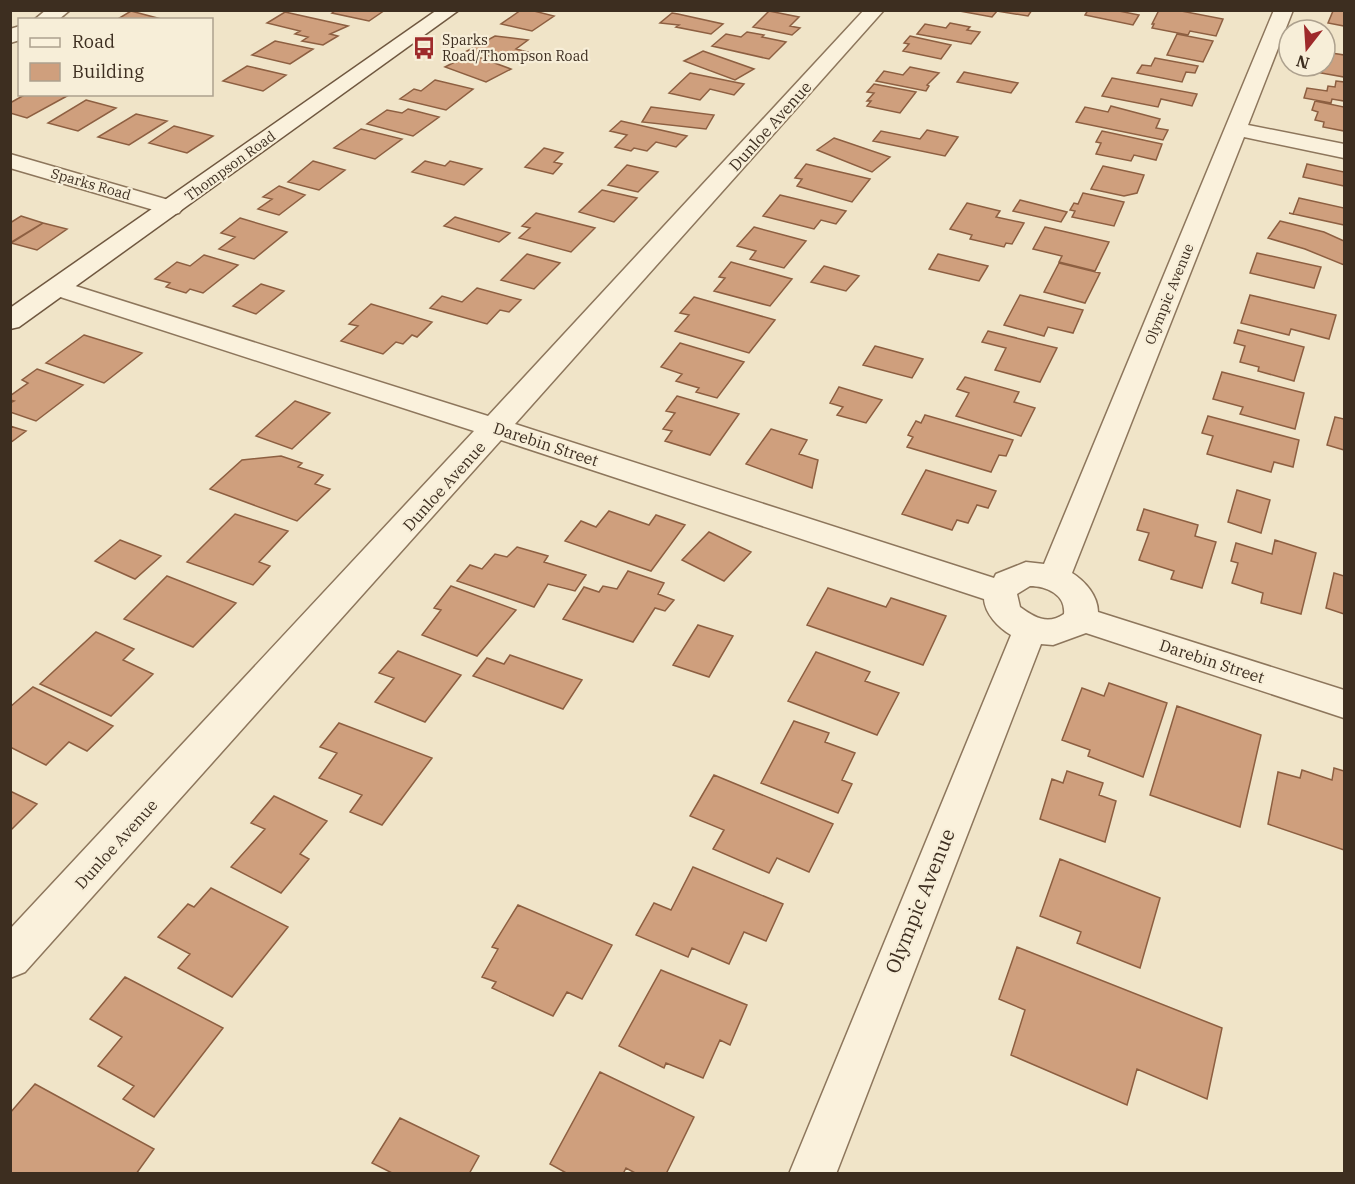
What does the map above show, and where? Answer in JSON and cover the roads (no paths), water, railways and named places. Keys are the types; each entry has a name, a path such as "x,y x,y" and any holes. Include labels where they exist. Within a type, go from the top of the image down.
{"street":[{"path":"47,18 61,10"},
{"name":"Thompson Road","path":"10,321 450,10"},
{"name":"Dunloe Avenue","path":"10,959 875,10"},
{"name":"Olympic Avenue","path":"1054,578 1284,10"},
{"path":"1236,129 1344,151"},
{"name":"Sparks Road","path":"10,161 171,208"},
{"name":"Darebin Street","path":"57,288 1000,592"},
{"path":"1026,574 1054,578 1074,591 1081,600 1080,618 1065,630 1048,633 1030,630 1009,618 1002,609 1000,592 1005,584 1026,574"},
{"name":"Darebin Street","path":"1080,618 1344,704"},
{"name":"Olympic Avenue","path":"812,1173 1030,630"}],"place":[{"name":"Sparks Road/Thompson Road","path":"424,48"}]}
